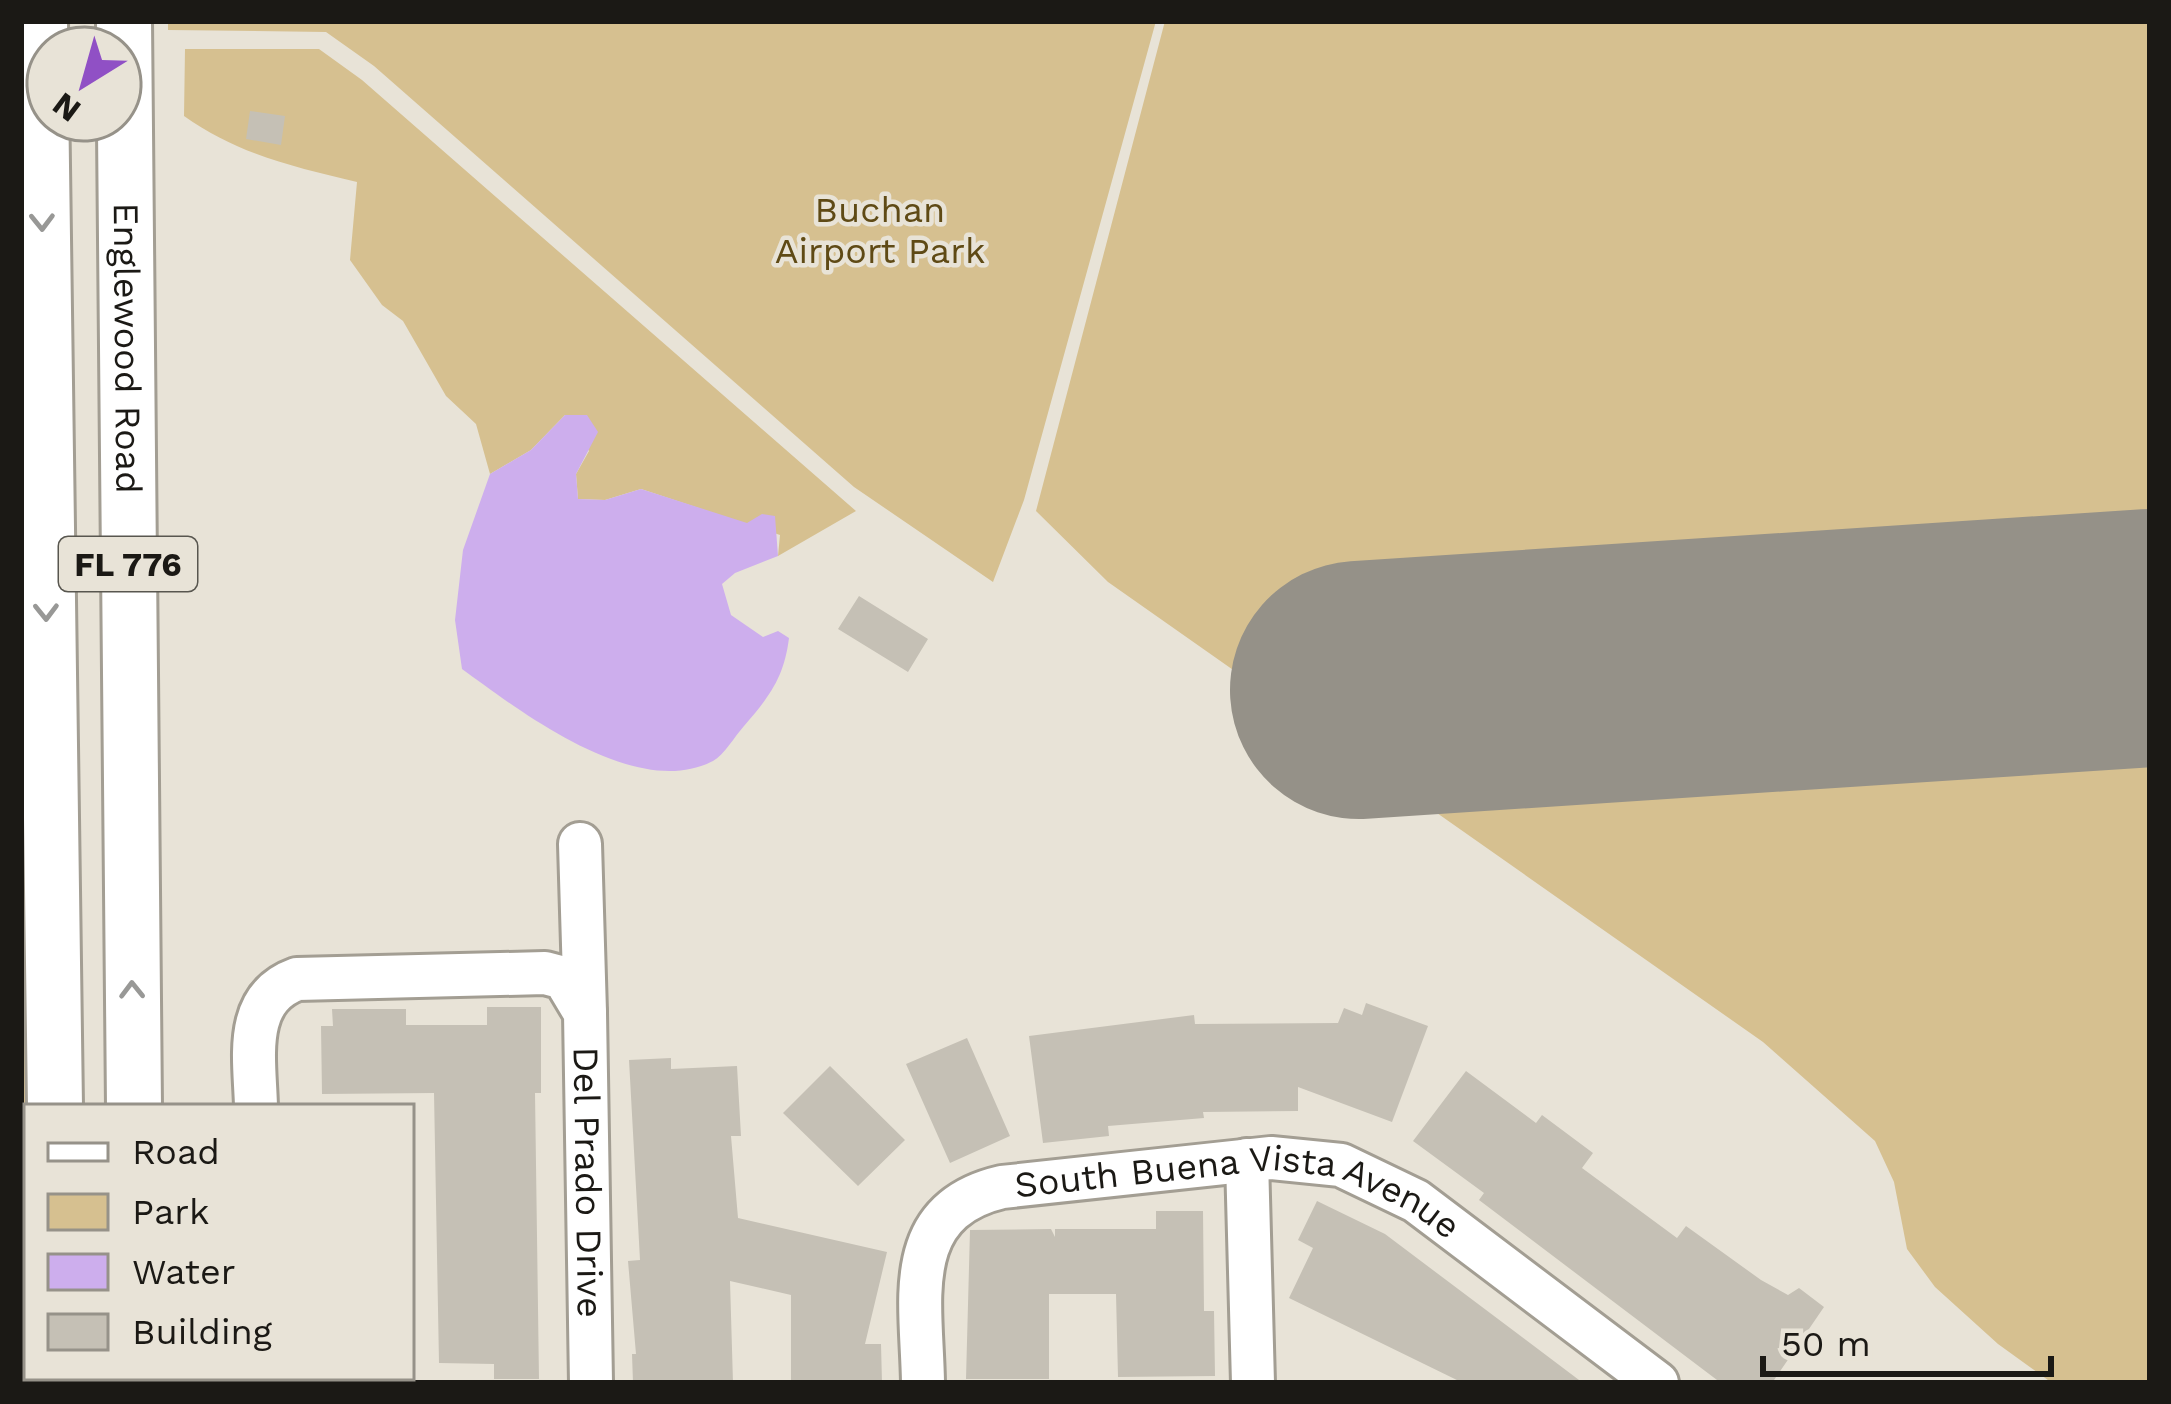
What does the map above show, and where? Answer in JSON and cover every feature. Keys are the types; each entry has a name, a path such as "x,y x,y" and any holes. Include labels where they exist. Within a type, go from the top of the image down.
{"main road":[{"name":"FL 776","path":"40,21 36,1025 54,1104"},
{"name":"Englewood Road","path":"124,21 134,1104"},
{"path":"36,1025 82,1019 98,1041 106,1104"}],"street":[{"name":"Del Prado Drive","path":"580,844 579,999 591,1383"},
{"path":"256,1104 255,1030 262,1003 279,986 297,979 545,973 579,999"},
{"name":"South Buena Vista Avenue","path":"923,1383 922,1256 945,1217 968,1198 1002,1187 1247,1160 1319,1159 1392,1186 1658,1383"},
{"path":"1247,1160 1253,1383"}],"green space":[{"name":"Buchan Airport Park","path":"168,21 1156,21 1024,500 993,582 854,487 374,66 326,32 168,30"},
{"path":"1165,21 2150,21 2150,1383 2052,1383 1998,1344 1935,1287 1907,1249 1894,1182 1875,1141 1763,1042 1108,582 1036,511"},
{"path":"185,49 319,49 362,80 856,511 778,556 780,535 641,489 605,500 578,499 576,474 589,451 565,415 531,450 490,474 476,424 446,396 403,321 382,305 350,260 357,182 245,150 184,116"},
{"path":"21,867 29,1001 23,1016 30,1019 33,1104 24,1104 24,1380 39,1383 21,1383"}],"water":[{"path":"565,415 587,415 598,432 576,474 578,499 605,500 641,489 747,523 762,514 775,516 778,556 735,573 722,584 731,615 763,637 778,631 789,638 787,652 768,696 713,761 682,770 615,761 547,727 462,669 455,620 463,550 490,474 531,450"}],"building":[{"path":"250,111 285,116 281,145 246,139"},
{"path":"859,596 928,639 908,672 838,629"},
{"path":"1366,1003 1428,1026 1392,1122 1298,1087 1298,1111 1203,1112 1204,1118 1108,1126 1109,1136 1043,1143 1029,1036 1194,1015 1195,1024 1338,1023 1344,1008 1362,1015"},
{"path":"487,1007 541,1007 541,1093 535,1093 539,1379 494,1379 494,1364 439,1363 434,1093 322,1094 321,1026 333,1026 332,1009 406,1009 406,1025 487,1025"},
{"path":"967,1038 1010,1136 950,1163 906,1064"},
{"path":"671,1058 671,1069 737,1066 741,1136 731,1136 738,1218 887,1252 865,1344 881,1344 882,1383 791,1383 791,1295 730,1281 733,1383 633,1383 632,1354 636,1354 628,1261 640,1260 629,1060"},
{"path":"830,1066 905,1140 858,1186 783,1113"},
{"path":"1466,1071 1536,1123 1542,1115 1593,1153 1582,1168 1677,1238 1686,1226 1761,1280 1788,1295 1799,1288 1824,1307 1772,1383 1721,1383 1479,1200 1484,1193 1413,1141"},
{"path":"1317,1201 1385,1234 1583,1383 1463,1383 1289,1298 1313,1248 1298,1240"},
{"path":"1156,1211 1203,1211 1204,1311 1214,1311 1215,1376 1118,1377 1116,1294 1049,1294 1049,1379 966,1379 970,1230 1051,1229 1055,1237 1055,1229 1156,1229"}],"runway":[{"path":"1359,690 2150,638"}]}
